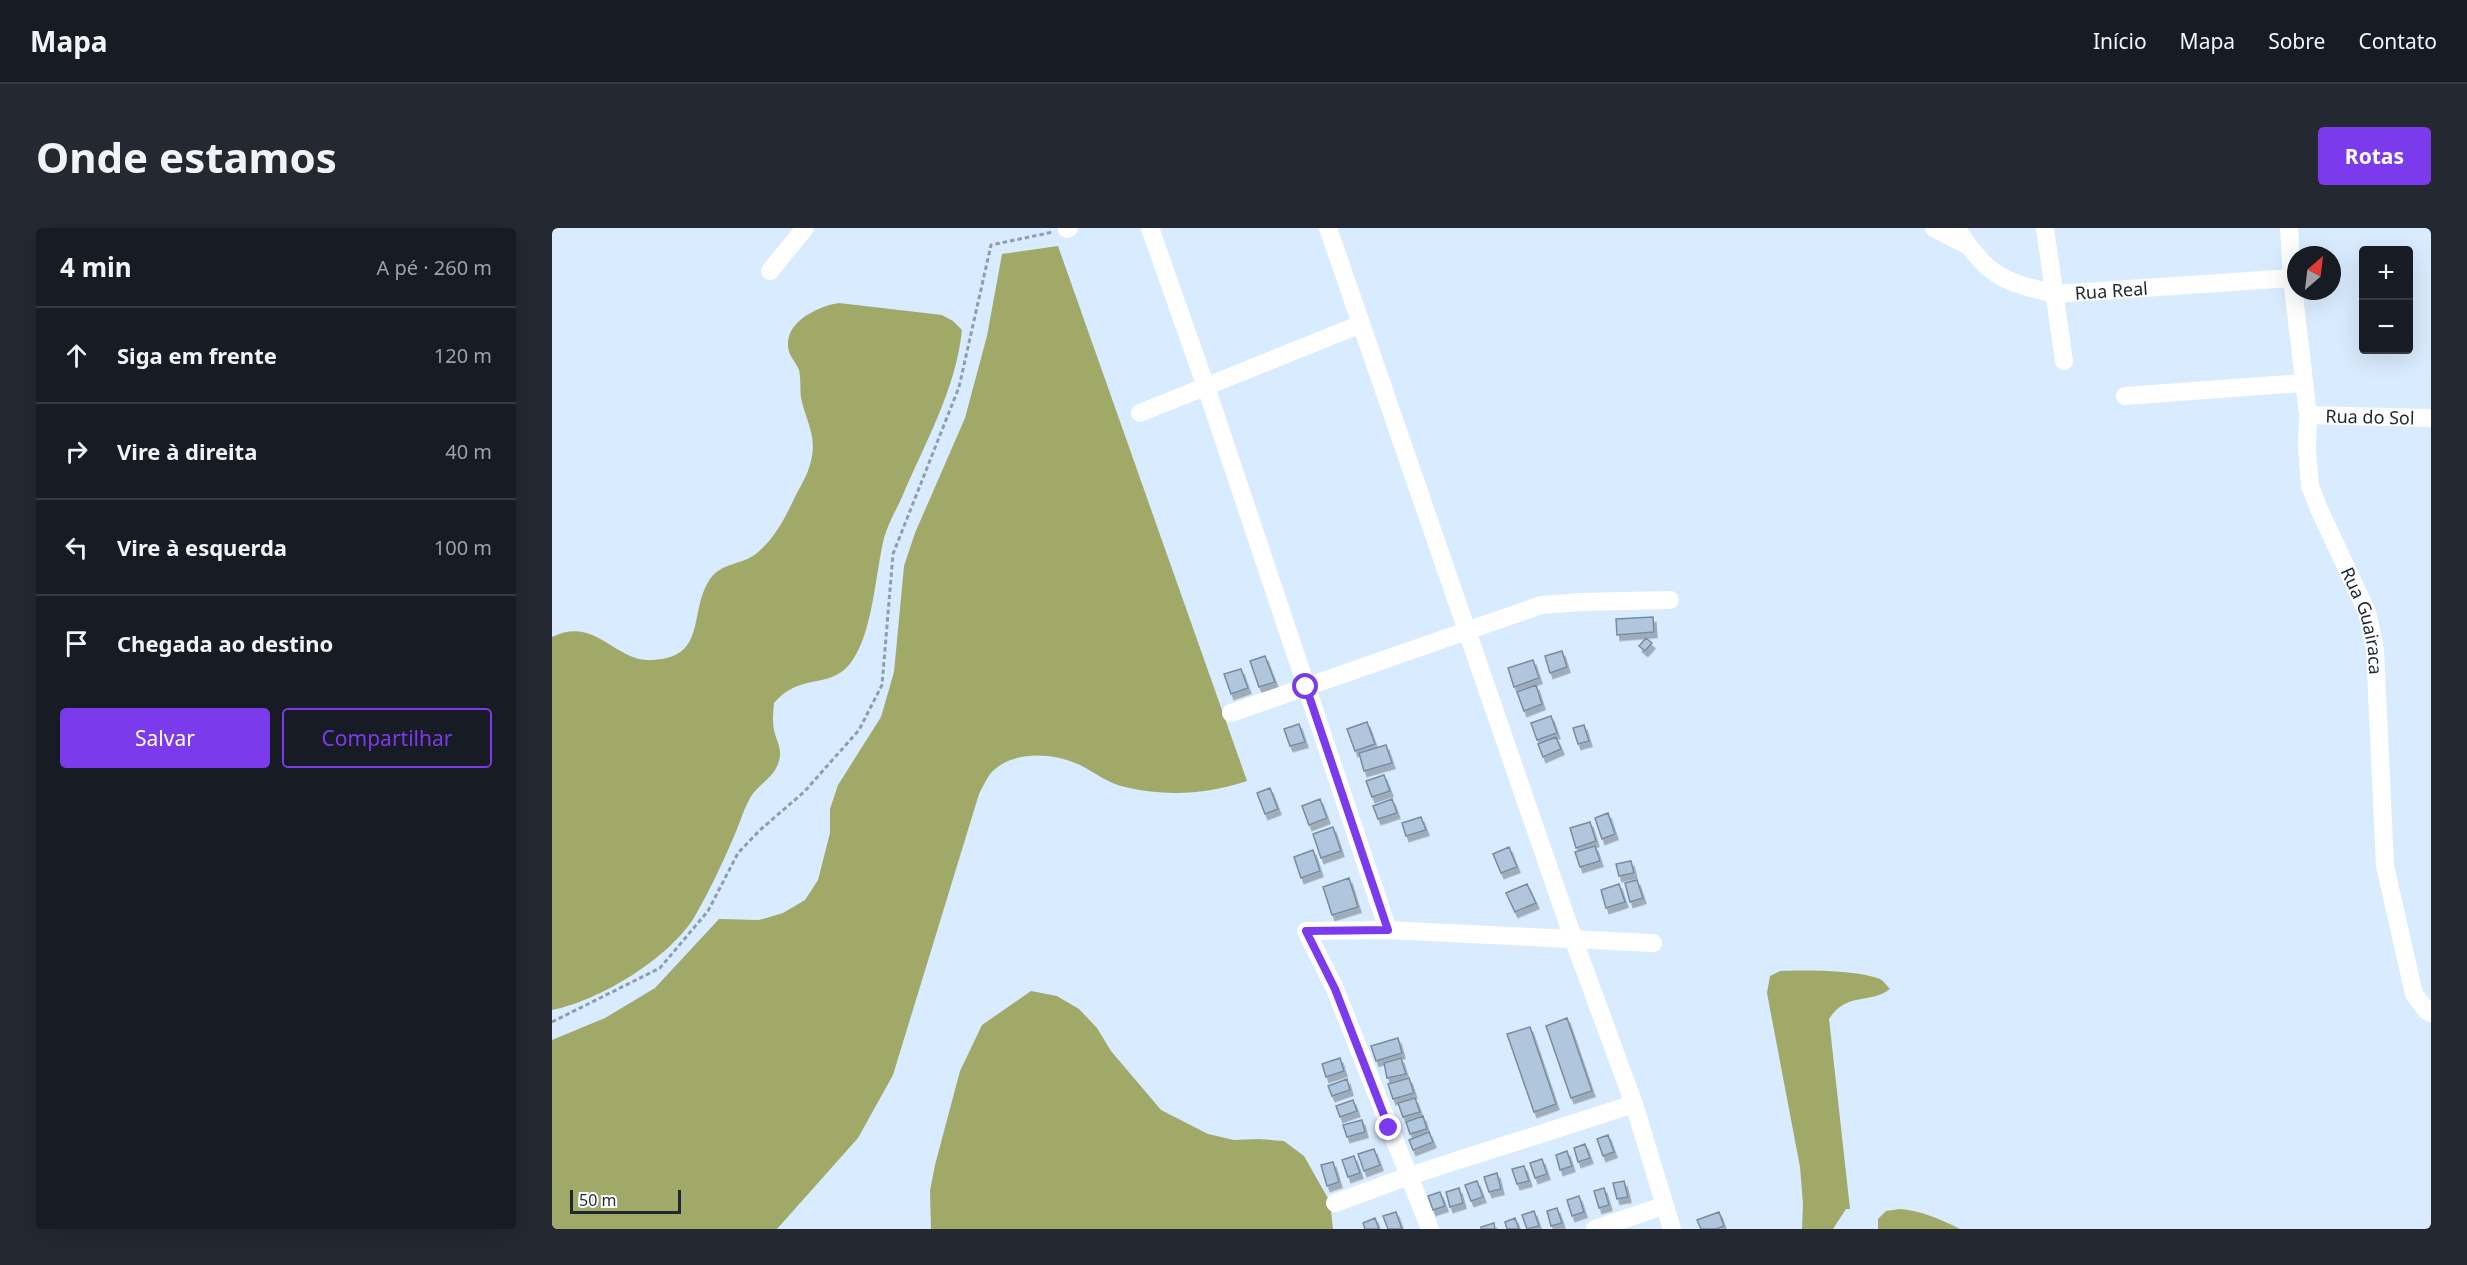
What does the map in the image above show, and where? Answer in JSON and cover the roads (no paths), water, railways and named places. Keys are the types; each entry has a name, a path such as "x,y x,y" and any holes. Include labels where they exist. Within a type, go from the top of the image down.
{"street":[{"path":"770,271 805,228"},
{"path":"1150,228 1206,387 1388,930"},
{"path":"1328,228 1573,938 1634,1104 1663,1206 1672,1229"},
{"path":"1934,228 1968,245"},
{"name":"Rua Real","path":"1956,228 1968,245 1997,274 2055,294 2287,278"},
{"path":"2045,228 2064,362"},
{"name":"Rua Guairaca","path":"2289,228 2290,246"},
{"name":"Rua Guairaca","path":"2294,300 2308,415 2307,449 2310,486 2367,612 2375,649 2385,866 2414,994 2427,1011 2431,1012"},
{"path":"1140,413 1361,324"},
{"path":"2125,396 2303,383"},
{"name":"Rua do Sol","path":"2308,415 2431,418"},
{"path":"1231,713 1469,632 1541,605 1670,600"},
{"path":"1430,1229 1335,989 1306,931 1388,930 1653,944"},
{"path":"1335,1203 1409,1176 1634,1104"},
{"path":"1594,1229 1663,1206"}]}
